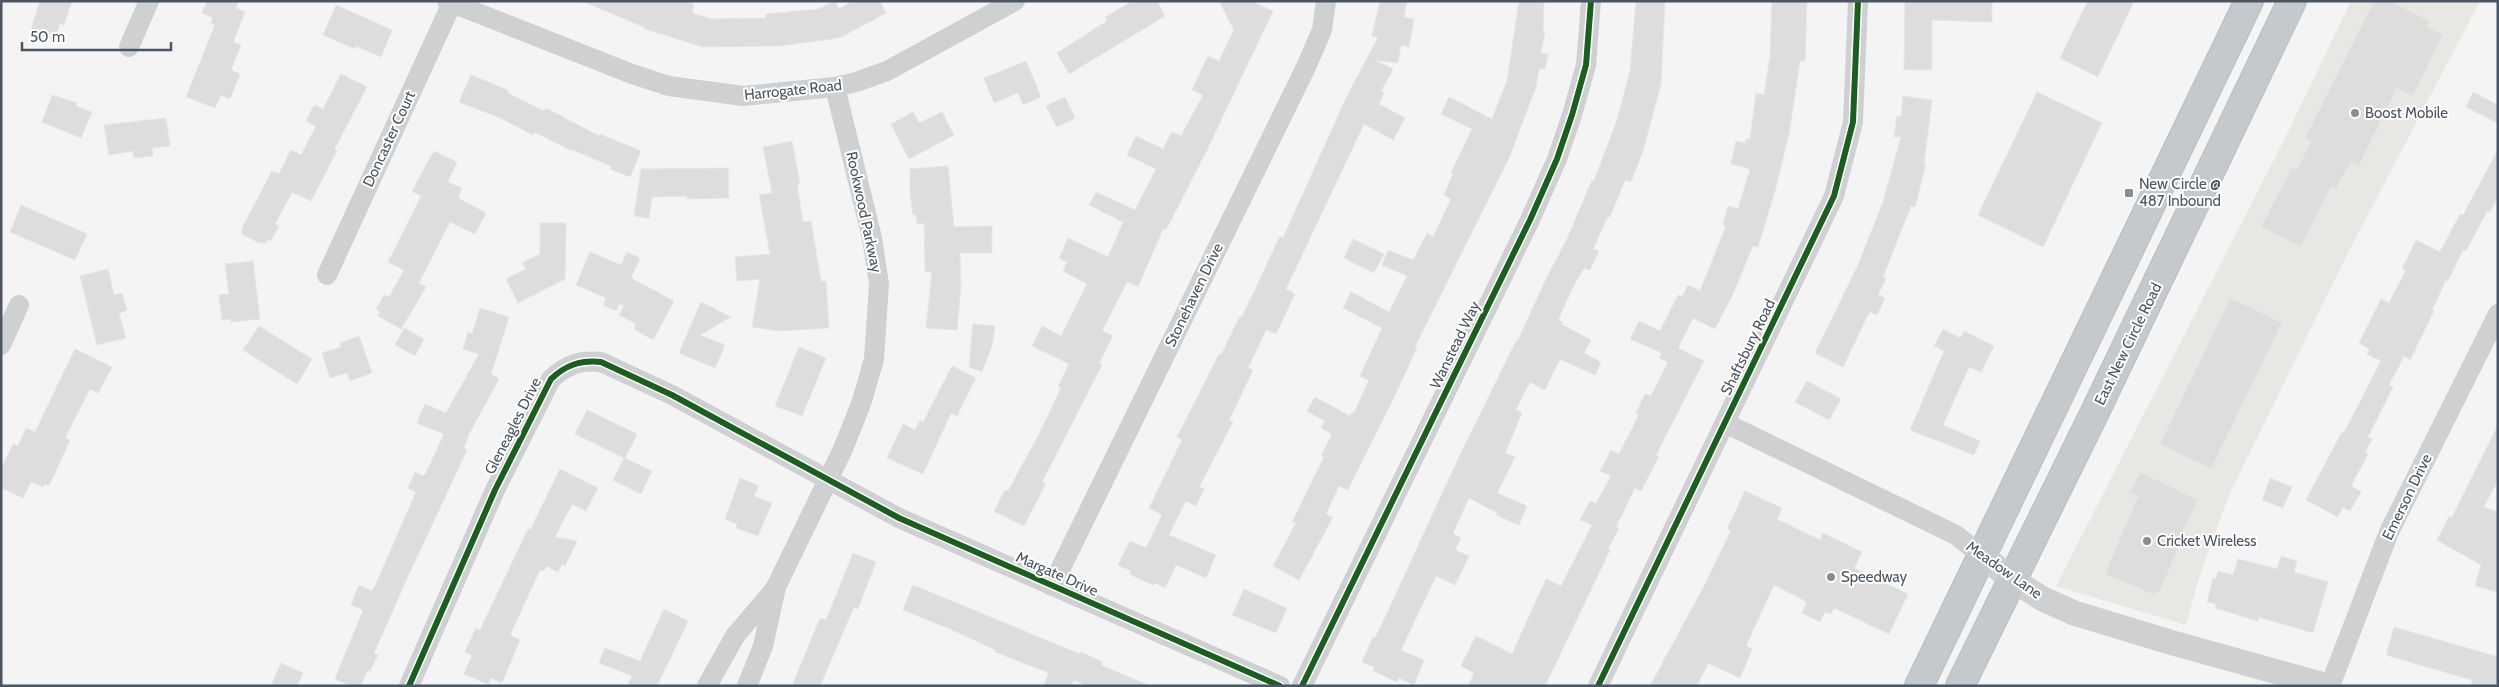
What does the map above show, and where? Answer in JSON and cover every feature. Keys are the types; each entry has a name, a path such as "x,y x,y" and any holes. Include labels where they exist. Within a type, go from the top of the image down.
{"highway":[{"path":"1919,686 2248,1"},
{"name":"East New Circle Road","path":"1960,686 2094,414 2292,1"}],"street":[{"path":"129,47 149,1"},
{"name":"Harrogate Road","path":"449,2 632,74 669,86 744,96 835,88 887,71 1015,1"},
{"name":"Stonehaven Drive","path":"1052,586 1306,67 1322,30 1326,1"},
{"name":"Wanstead Way","path":"1302,686 1530,220 1557,159 1586,65 1591,1"},
{"name":"Shaftsbury Road","path":"1598,686 1834,196 1853,122 1858,1"},
{"name":"Doncaster Court","path":"327,275 449,2"},
{"name":"Rookwood Parkway","path":"747,686 763,646 776,587 862,401 874,359 880,284 872,238 835,88"},
{"path":"1,345 19,305"},
{"name":"Emerson Drive","path":"2329,686 2389,532 2498,314"},
{"name":"Gleneagles Drive","path":"409,686 495,490 551,379 562,369 575,363 601,362 672,395 828,478"},
{"name":"Meadow Lane","path":"1725,423 1956,535 2012,579 2041,598 2083,616 2329,686"},
{"name":"Margate Drive","path":"828,478 899,518 1280,686"},
{"name":"Rookwood Parkway","path":"707,686 735,636 776,587"}],"shaded area":[{"path":"2351,1 2480,1 2349,251 2228,497 2199,578 2186,625 2056,586 2286,136"}],"building":[{"path":"40,1 72,1 64,25 60,23 54,40 30,32"},
{"path":"207,1 239,1 236,8 245,12 233,42 241,45 231,70 240,74 230,99 221,95 215,108 186,97 215,25 211,23 213,18 202,13"},
{"path":"582,1 683,1 694,4 692,13 711,19 766,18 766,14 819,9 835,1 839,9 853,1 880,1 886,13 839,38 778,46 703,47 645,29"},
{"path":"1133,1 1157,1 1165,16 1069,74 1057,53 1107,21 1105,17"},
{"path":"1219,1 1251,1 1273,11 1206,152 1166,230 1163,229 1138,287 1127,282 1102,331 1113,336 1099,363 1102,365 1042,482 1046,483 1024,526 994,511 1005,490 1008,491 1040,432 1061,388 1058,386 1069,364 1032,346 1042,326 1061,336 1087,284 1063,271 1067,262 1059,258 1068,238 1108,257 1123,222 1089,205 1096,192 1135,210 1156,169 1127,155 1136,136 1163,149 1172,132 1181,136 1203,95 1192,90 1208,56 1219,61 1234,30"},
{"path":"1380,1 1407,1 1404,17 1414,19 1409,47 1401,45 1398,63 1375,60 1393,69 1381,91 1384,93 1379,104 1405,118 1393,140 1364,124 1286,289 1295,294 1276,334 1266,330 1248,368 1253,370 1229,420 1233,422 1199,487 1204,489 1196,506 1186,501 1169,535 1216,555 1206,578 1176,565 1165,588 1155,583 1153,585 1129,574 1131,571 1118,565 1130,541 1146,548 1162,515 1149,508 1182,440 1177,437 1219,354 1221,355 1240,316 1242,317 1280,236 1283,238 1346,98 1378,37 1372,36"},
{"path":"1519,1 1544,1 1543,31 1545,31 1541,53 1548,54 1545,69 1539,69 1536,87 1510,156 1415,347 1417,347 1400,385 1348,490 1339,486 1326,514 1333,517 1299,580 1273,566 1296,523 1292,522 1324,457 1321,456 1332,434 1321,428 1325,421 1307,411 1315,397 1350,416 1352,412 1354,413 1369,380 1360,376 1382,328 1343,308 1351,292 1389,312 1407,276 1382,265 1388,250 1413,260 1427,233 1433,237 1451,199 1444,195 1453,174 1451,173 1472,129 1441,114 1449,97 1492,119 1507,81"},
{"path":"1636,1 1665,1 1661,84 1643,151 1631,182 1625,180 1610,217 1608,216 1593,249 1599,251 1590,270 1584,268 1558,320 1563,322 1561,324 1591,340 1584,353 1601,362 1595,375 1560,359 1545,390 1530,382 1516,410 1522,413 1505,453 1515,457 1497,493 1527,506 1519,525 1496,515 1497,513 1469,498 1453,533 1461,538 1455,550 1469,556 1455,585 1436,576 1401,650 1424,660 1414,685 1399,678 1397,682 1373,671 1374,667 1362,662 1373,637 1375,638 1388,611 1457,461 1567,239 1592,180 1594,181 1617,120 1630,71"},
{"path":"1772,1 1807,1 1805,61 1800,61 1789,134 1775,191 1758,247 1753,246 1733,294 1715,329 1693,318 1678,348 1704,361 1656,455 1659,456 1641,491 1635,488 1616,527 1619,528 1608,549 1610,550 1545,686 1468,686 1474,673 1461,666 1476,636 1512,654 1546,579 1561,586 1592,525 1580,520 1590,501 1596,504 1611,476 1600,471 1611,450 1619,454 1639,415 1636,413 1645,394 1651,396 1668,362 1659,358 1662,353 1630,339 1639,321 1660,331 1678,295 1682,297 1688,285 1700,291 1726,226 1723,224 1728,206 1738,209 1750,169 1731,164 1736,141 1745,143 1746,139 1750,139 1756,93 1764,95 1770,57"},
{"path":"1905,1 1992,1 1992,22 1932,20 1932,70 1904,70"},
{"path":"2088,1 2134,1 2098,77 2060,58"},
{"path":"2374,1 2390,1 2429,21 2427,27 2443,35 2413,96 2397,88 2359,165 2351,161 2336,189 2331,187 2301,247 2261,227 2292,167 2297,170 2311,141 2305,138"},
{"path":"336,5 392,30 381,57 356,46 355,49 323,35"},
{"path":"1026,61 1041,97 1023,105 1018,93 994,103 984,78"},
{"path":"341,74 367,87 334,150 337,151 311,201 292,192 275,224 279,226 271,241 268,239 266,243 259,243 242,234 242,228 272,171 279,174 291,150 301,155 316,126 306,121 314,105 323,109"},
{"path":"471,75 508,90 508,93 544,111 546,108 599,136 600,134 641,151 630,177 610,169 611,166 572,151 534,132 533,135 498,117 459,102"},
{"path":"2037,92 2102,123 2043,247 1978,215"},
{"path":"2473,92 2498,105 2498,123 2466,107"},
{"path":"52,95 77,103 76,106 92,112 81,138 42,122"},
{"path":"1903,96 1932,100 1924,164 1926,164 1915,207 1911,206 1883,277 1886,278 1878,295 1885,298 1877,315 1870,312 1843,367 1815,353 1858,265 1883,202 1901,137 1894,137 1897,116 1901,116"},
{"path":"1065,97 1075,118 1057,127 1046,106"},
{"path":"913,112 919,123 942,112 954,135 909,159 891,124"},
{"path":"166,118 170,146 152,148 153,156 134,158 133,151 109,155 104,125"},
{"path":"792,141 800,184 797,184 803,222 811,221 821,281 826,281 829,328 777,331 752,327 760,279 737,281 735,257 770,254 759,195 772,193 763,147"},
{"path":"2498,150 2498,197 2490,212 2487,211 2466,251 2463,250 2448,281 2446,280 2432,310 2434,311 2410,360 2404,356 2389,385 2393,387 2368,437 2372,439 2365,452 2368,454 2351,486 2361,492 2350,511 2343,507 2338,517 2306,500 2342,432 2344,433 2381,361 2367,354 2370,349 2359,343 2381,299 2389,303 2406,270 2402,269 2416,240 2440,252 2460,214 2463,215"},
{"path":"434,151 457,162 448,182 462,188 458,198 486,213 475,234 450,222 419,283 426,287 401,329 378,316 380,312 376,309 384,295 389,297 404,270 388,262 421,196 412,191"},
{"path":"948,166 954,227 992,226 992,253 960,253 961,286 957,330 926,328 932,272 925,272 924,223 917,224 916,215 913,215 910,193 910,169"},
{"path":"728,168 729,198 687,199 687,196 652,197 649,218 634,216 641,169"},
{"path":"21,205 87,234 75,260 10,232"},
{"path":"540,223 566,223 565,279 518,303 506,279 526,269 522,263 540,254"},
{"path":"1353,239 1384,254 1374,273 1344,258"},
{"path":"590,252 621,265 627,252 640,258 631,278 674,301 653,340 634,329 636,324 619,315 624,306 619,304 616,311 603,305 606,298 576,285"},
{"path":"253,261 260,319 231,322 231,319 222,320 219,295 229,294 225,264"},
{"path":"108,269 114,295 122,293 127,310 119,313 126,338 97,345 80,276"},
{"path":"2230,298 2282,323 2211,469 2160,444"},
{"path":"701,302 731,317 700,335 725,345 715,368 679,353"},
{"path":"480,308 509,317 491,374 499,379 469,434 464,448 467,450 374,653 378,655 360,686 351,686 335,679 363,610 351,605 359,585 372,591 374,588 416,492 408,488 415,472 423,476 426,473 444,434 417,423 425,404 446,413 479,354 463,349 468,332 472,334"},
{"path":"973,324 995,326 992,346 982,372 969,367"},
{"path":"259,326 312,359 297,384 243,350"},
{"path":"404,328 424,339 415,356 395,345"},
{"path":"1943,329 1960,338 1964,331 1994,346 1981,372 1969,367 1943,425 1980,441 1974,455 1910,430 1944,351 1934,346"},
{"path":"359,336 372,373 350,381 347,373 330,378 322,353 341,347 340,343"},
{"path":"799,347 826,358 802,416 775,406"},
{"path":"75,349 112,367 98,393 90,389 65,438 70,440 49,486 45,484 43,487 31,482 23,498 1,488 1,469 13,444 18,446 26,428 35,432"},
{"path":"952,366 976,378 957,416 951,413 923,474 887,458 903,424 915,430 920,420 923,422"},
{"path":"1807,381 1841,399 1829,420 1795,402"},
{"path":"587,410 637,434 625,458 652,471 641,494 613,480 624,458 575,434"},
{"path":"2498,425 2498,480 2484,507 2498,512 2498,592 2475,586 2481,565 2437,540 2449,516 2452,517"},
{"path":"560,469 598,488 586,511 572,504 555,537 577,541 565,566 562,564 558,572 546,566 544,571 540,570 510,635 520,640 502,683 491,678 488,684 464,674 472,655 465,652 476,628 480,630 528,529 530,530"},
{"path":"2140,472 2198,500 2181,535 2183,537 2161,589 2154,595 2105,574 2138,496 2130,492"},
{"path":"740,478 759,486 754,496 772,503 758,536 736,528 737,524 725,519"},
{"path":"2270,478 2292,487 2283,508 2262,500"},
{"path":"1745,491 1782,508 1777,519 1820,540 1823,533 1862,552 1854,568 1908,594 1889,634 1834,608 1831,614 1825,612 1820,622 1802,613 1807,602 1774,585 1746,646 1752,649 1740,678 1708,663 1697,686 1650,686 1703,588 1731,531 1727,529"},
{"path":"853,553 876,562 858,609 854,607 820,686 792,686 820,618 826,620"},
{"path":"2281,556 2297,561 2294,572 2328,582 2313,633 2259,617 2258,621 2215,608 2216,604 2207,602 2213,578 2216,579 2218,571 2233,575 2238,559 2277,569"},
{"path":"913,585 1080,654 1081,652 1103,662 1101,665 1150,686 1086,686 1074,680 1071,686 1043,686 1049,673 995,652 996,650 903,610"},
{"path":"1244,589 1287,608 1276,633 1232,615"},
{"path":"664,609 688,621 657,686 627,686 632,676 599,663 605,648 640,661"},
{"path":"2394,627 2498,657 2498,686 2471,686 2472,680 2386,655"},
{"path":"281,663 303,673 297,686 271,686"}],"cycle path":[{"path":"1302,686 1530,220 1557,159 1586,65 1591,1"},
{"path":"1598,686 1834,196 1853,122 1858,1"},
{"path":"409,686 495,490 551,379 562,370 574,364 593,362 601,362 672,395 899,518 1280,686"}],"place":[{"name":"Boost Mobile","path":"2355,113"},
{"name":"New Circle @ 487 Inbound","path":"2129,193"},
{"name":"Cricket Wireless","path":"2147,541"},
{"name":"Speedway","path":"1831,577"}]}
